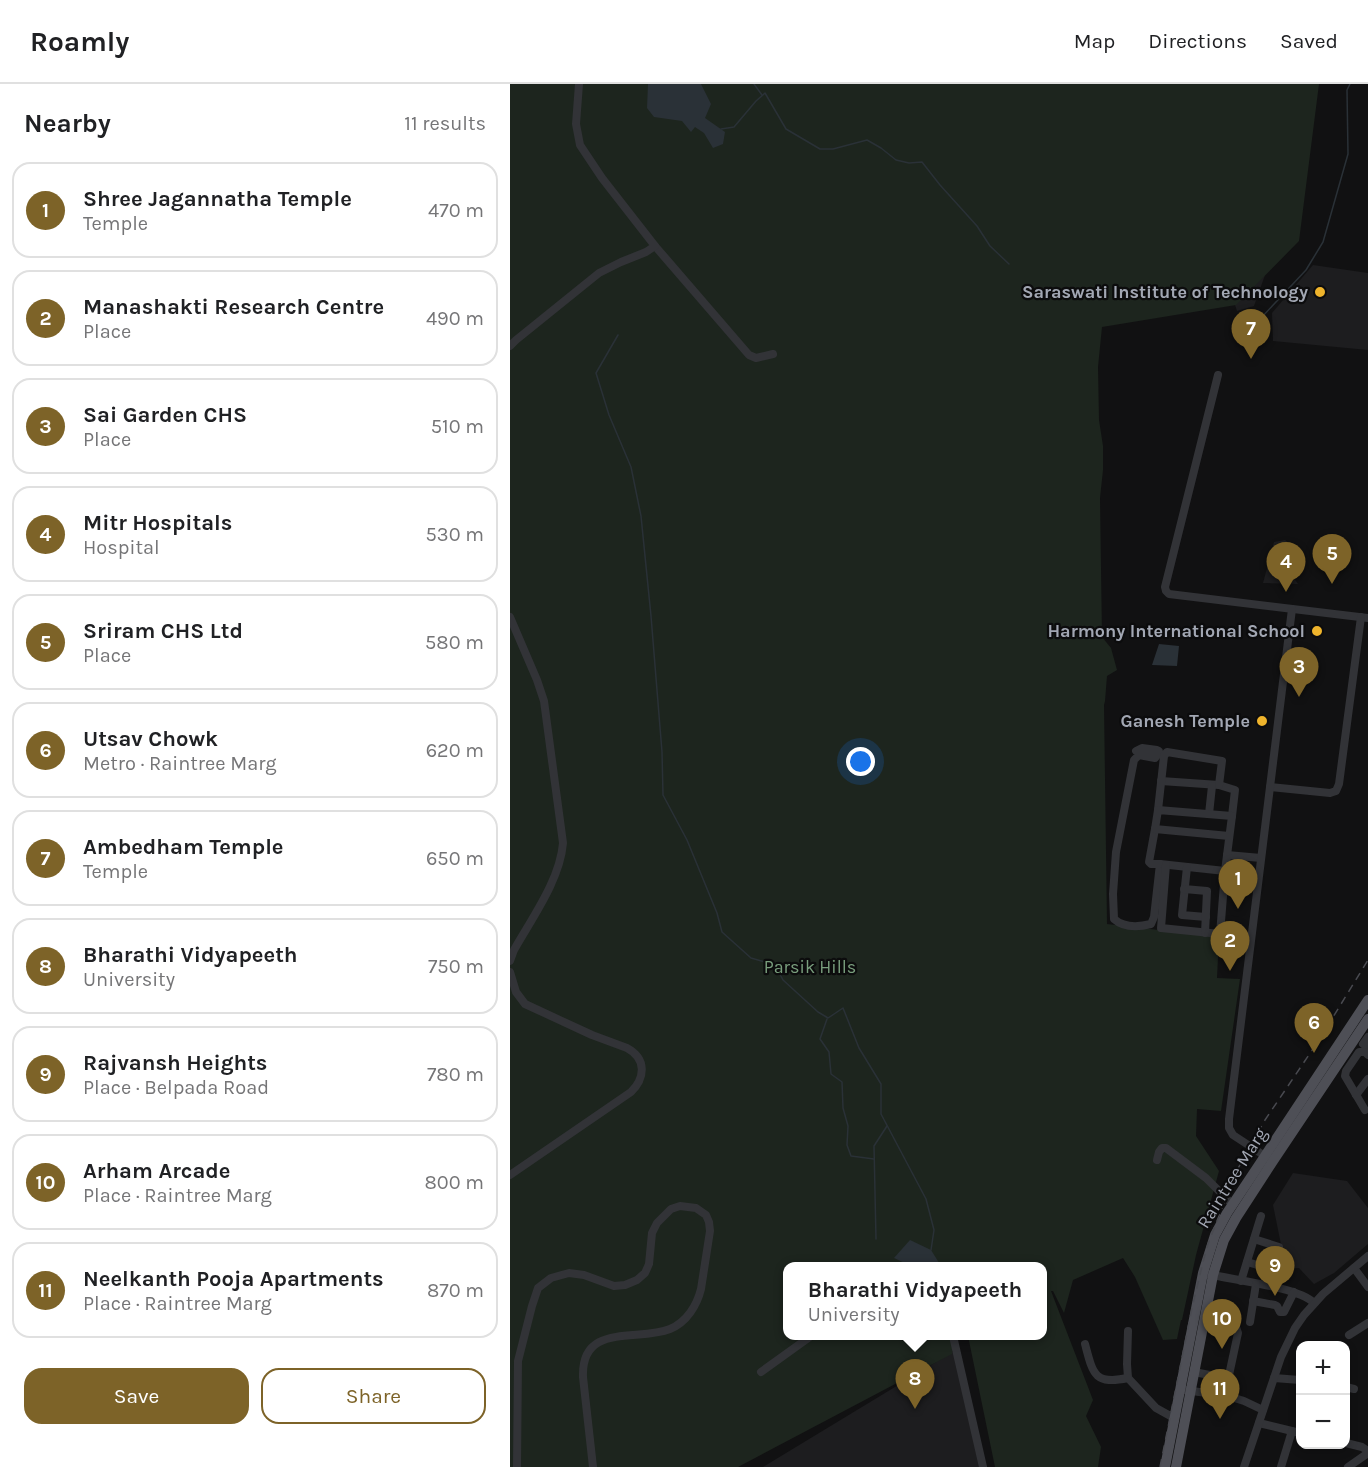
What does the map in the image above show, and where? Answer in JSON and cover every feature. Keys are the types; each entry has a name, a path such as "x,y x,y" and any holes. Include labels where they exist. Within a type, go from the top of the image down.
{"main road":[{"name":"Raintree Marg","path":"1165,1467 1174,1418 1194,1372 1205,1318 1208,1274 1269,1158 1368,1000"},
{"name":"Raintree Marg","path":"1176,1467 1185,1390 1215,1235 1233,1205 1368,1019"}],"street":[{"path":"579,84 576,124 580,145 602,178 655,246 749,356 756,358 774,354"},
{"path":"510,346 591,278 655,246"},
{"path":"1218,375 1165,587 1166,591 1169,594 1364,618 1336,791 1330,793 1270,787"},
{"path":"1269,1158 1233,1135 1229,1124 1292,609"},
{"path":"510,617 544,701 563,843 556,874 510,961"},
{"path":"1136,751 1142,748 1157,750 1159,753 1155,758 1139,755 1134,760 1116,852 1114,919 1120,924 1130,926 1151,924 1163,865"},
{"path":"1209,814 1222,761 1167,752 1164,756 1149,862 1225,871"},
{"path":"1161,781 1215,785 1235,790 1220,934 1161,928 1163,865"},
{"path":"1158,810 1232,816"},
{"path":"1155,829 1229,836"},
{"path":"1227,855 1261,858"},
{"path":"1186,867 1182,915 1206,917"},
{"path":"1184,889 1208,891 1205,933"},
{"path":"510,972 516,992 525,1004 592,1035 627,1048 637,1057 642,1068 640,1080 631,1092 510,1175"},
{"path":"1368,1037 1363,1044 1368,1048"},
{"path":"1367,1110 1345,1079 1346,1071 1359,1052 1365,1052 1368,1055"},
{"path":"1356,1095 1368,1079"},
{"path":"1157,1160 1159,1152 1162,1148 1166,1148 1206,1178 1233,1205"},
{"path":"517,1467 518,1362 538,1288 551,1278 569,1273 584,1275 614,1286 626,1285 637,1280 645,1273 649,1264 652,1233 657,1223 671,1209 680,1206 696,1208 706,1215 710,1231 701,1289 691,1311 682,1322 671,1329 604,1340 593,1346 585,1356 583,1377 593,1467"},
{"path":"1241,1281 1262,1216"},
{"path":"1254,1239 1279,1247"},
{"path":"1244,1467 1287,1342 1314,1303 1368,1256"},
{"path":"1247,1262 1275,1270"},
{"path":"1354,1268 1368,1287"},
{"path":"1208,1274 1294,1292 1314,1303"},
{"path":"1250,1322 1256,1284"},
{"path":"1253,1301 1275,1305 1280,1312 1284,1312 1294,1292"},
{"path":"1194,1372 1227,1377 1238,1333 1235,1324 1205,1318"},
{"path":"1349,1335 1368,1323"},
{"path":"1128,1331 1128,1378 1156,1408 1174,1418"},
{"path":"761,1372 804,1340"},
{"path":"954,1340 983,1467"},
{"path":"1085,1344 1089,1359 1099,1378 1107,1381 1128,1378"},
{"path":"1274,1378 1296,1380"},
{"path":"1185,1390 1228,1396 1263,1410"},
{"path":"1259,1423 1296,1432 1281,1467"},
{"path":"1348,1467 1368,1452 1362,1447 1350,1444"}],"shaded area":[{"path":"648,84 701,84 711,104 705,118 725,132 723,144 713,148 704,133 695,127 691,132 682,121 654,117 647,108"},
{"name":"Saraswati Institute of Technology","path":"1313,265 1368,273 1368,350 1273,341 1272,313"},
{"path":"1265,275 1254,306 1237,311 1229,287"},
{"path":"1285,540 1297,550 1296,564 1288,569 1298,584 1263,583 1274,542"},
{"path":"1159,644 1179,646 1177,666 1152,665"},
{"path":"1293,1173 1347,1181 1368,1208 1368,1244 1334,1273 1314,1284 1299,1268 1286,1269 1273,1205"},
{"path":"910,1240 931,1250 938,1262 902,1262 894,1258"},
{"path":"956,1350 986,1467 763,1467"}],"green space":[{"name":"Parsik Hills","path":"510,84 1319,84 1299,241 1236,305 1102,327 1098,367 1099,420 1103,446 1100,498 1102,637 1111,648 1117,670 1107,676 1104,705 1107,924 1219,937 1217,978 1240,979 1221,1111 1197,1109 1196,1136 1219,1171 1196,1255 1177,1339 1163,1340 1135,1277 1123,1258 1073,1280 1064,1313 1051,1291 1093,1400 1086,1416 1101,1447 1098,1467 995,1467 969,1340 1047,1340 1047,1262 783,1262 783,1340 954,1340 952,1354 738,1467 510,1467"}],"waterway":[{"path":"754,84 762,95"},
{"path":"1246,334 1306,270 1323,242 1348,154 1347,90 1350,84"},
{"path":"721,129 734,127 765,93 786,129 820,149 833,149 867,140 896,160 909,163 922,162 977,226 990,246 1009,264"},
{"path":"618,335 596,373 609,415 631,467 641,516 662,752 663,795 687,840 717,913 722,932 751,958 775,965 783,980 818,1012 828,1018 843,1008 859,1048 881,1084 881,1114 926,1199 934,1230 931,1250"},
{"path":"827,1019 820,1039 829,1052 831,1074 842,1082 843,1108 848,1126 847,1145 851,1156 874,1159"},
{"path":"876,1239 874,1146 887,1126"}],"railway":[{"path":"1160,1467 1203,1262 1236,1172 1265,1120 1319,1040 1368,960"}],"place":[{"name":"Saraswati Institute of Technology","path":"1320,292"},
{"name":"Ambedham Temple","path":"1251,359"},
{"name":"Sriram CHS Ltd","path":"1332,584"},
{"name":"Mitr Hospitals","path":"1286,592"},
{"name":"Harmony International School","path":"1317,631"},
{"name":"Sai Garden CHS","path":"1299,697"},
{"name":"Ganesh Temple","path":"1262,721"},
{"name":"Shree Jagannatha Temple","path":"1238,909"},
{"name":"Manashakti Research Centre","path":"1230,971"},
{"name":"Utsav Chowk","path":"1314,1053"},
{"name":"Rajvansh Heights","path":"1275,1296"},
{"name":"Arham Arcade","path":"1222,1349"},
{"name":"Bharathi Vidyapeeth","path":"915,1409"},
{"name":"Neelkanth Pooja Apartments","path":"1220,1419"}]}
